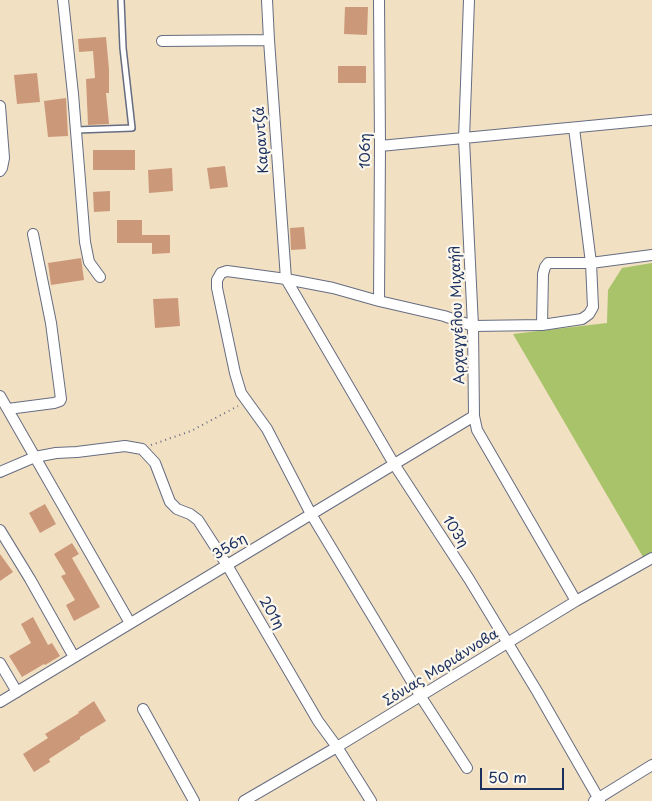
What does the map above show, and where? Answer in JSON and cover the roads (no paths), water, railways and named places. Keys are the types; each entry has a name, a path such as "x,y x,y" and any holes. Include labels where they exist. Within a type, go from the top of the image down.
{"street":[{"path":"63,0 85,242 89,262 100,277"},
{"name":"Καραντζά","path":"267,0 286,279"},
{"name":"106η","path":"379,301 380,0"},
{"name":"Αρχαγγέλου Μιχαήλ","path":"469,0 464,139 473,326 474,416 477,430 576,601"},
{"path":"162,41 269,40"},
{"path":"0,106 4,158 0,171"},
{"path":"380,146 652,120"},
{"path":"467,768 421,697 311,514 268,429 241,392 235,373 217,288 217,280 221,273 227,271 286,279 333,288 444,316 473,326 542,325 582,319 593,308 591,263 574,128"},
{"path":"8,410 54,403 60,401 61,398 51,323 33,234"},
{"path":"542,325 543,274 548,263 591,263 652,255"},
{"name":"103η","path":"286,279 394,464 469,578 538,693 597,800"},
{"path":"0,396 130,623"},
{"name":"356η","path":"0,702 474,416"},
{"name":"201η","path":"35,457 125,446 142,448 155,463 170,502 177,509 190,514 198,520 227,564 318,721 338,747 372,801"},
{"path":"0,472 35,457"},
{"path":"0,530 30,578 74,657"},
{"name":"Σόνιας Μοριάννοβα","path":"244,801 421,697 576,601 652,558"},
{"path":"0,663 16,692"},
{"path":"143,709 194,801"},
{"path":"597,800 652,765"}],"lane":[{"path":"76,130 132,128 125,66 121,0"}]}
